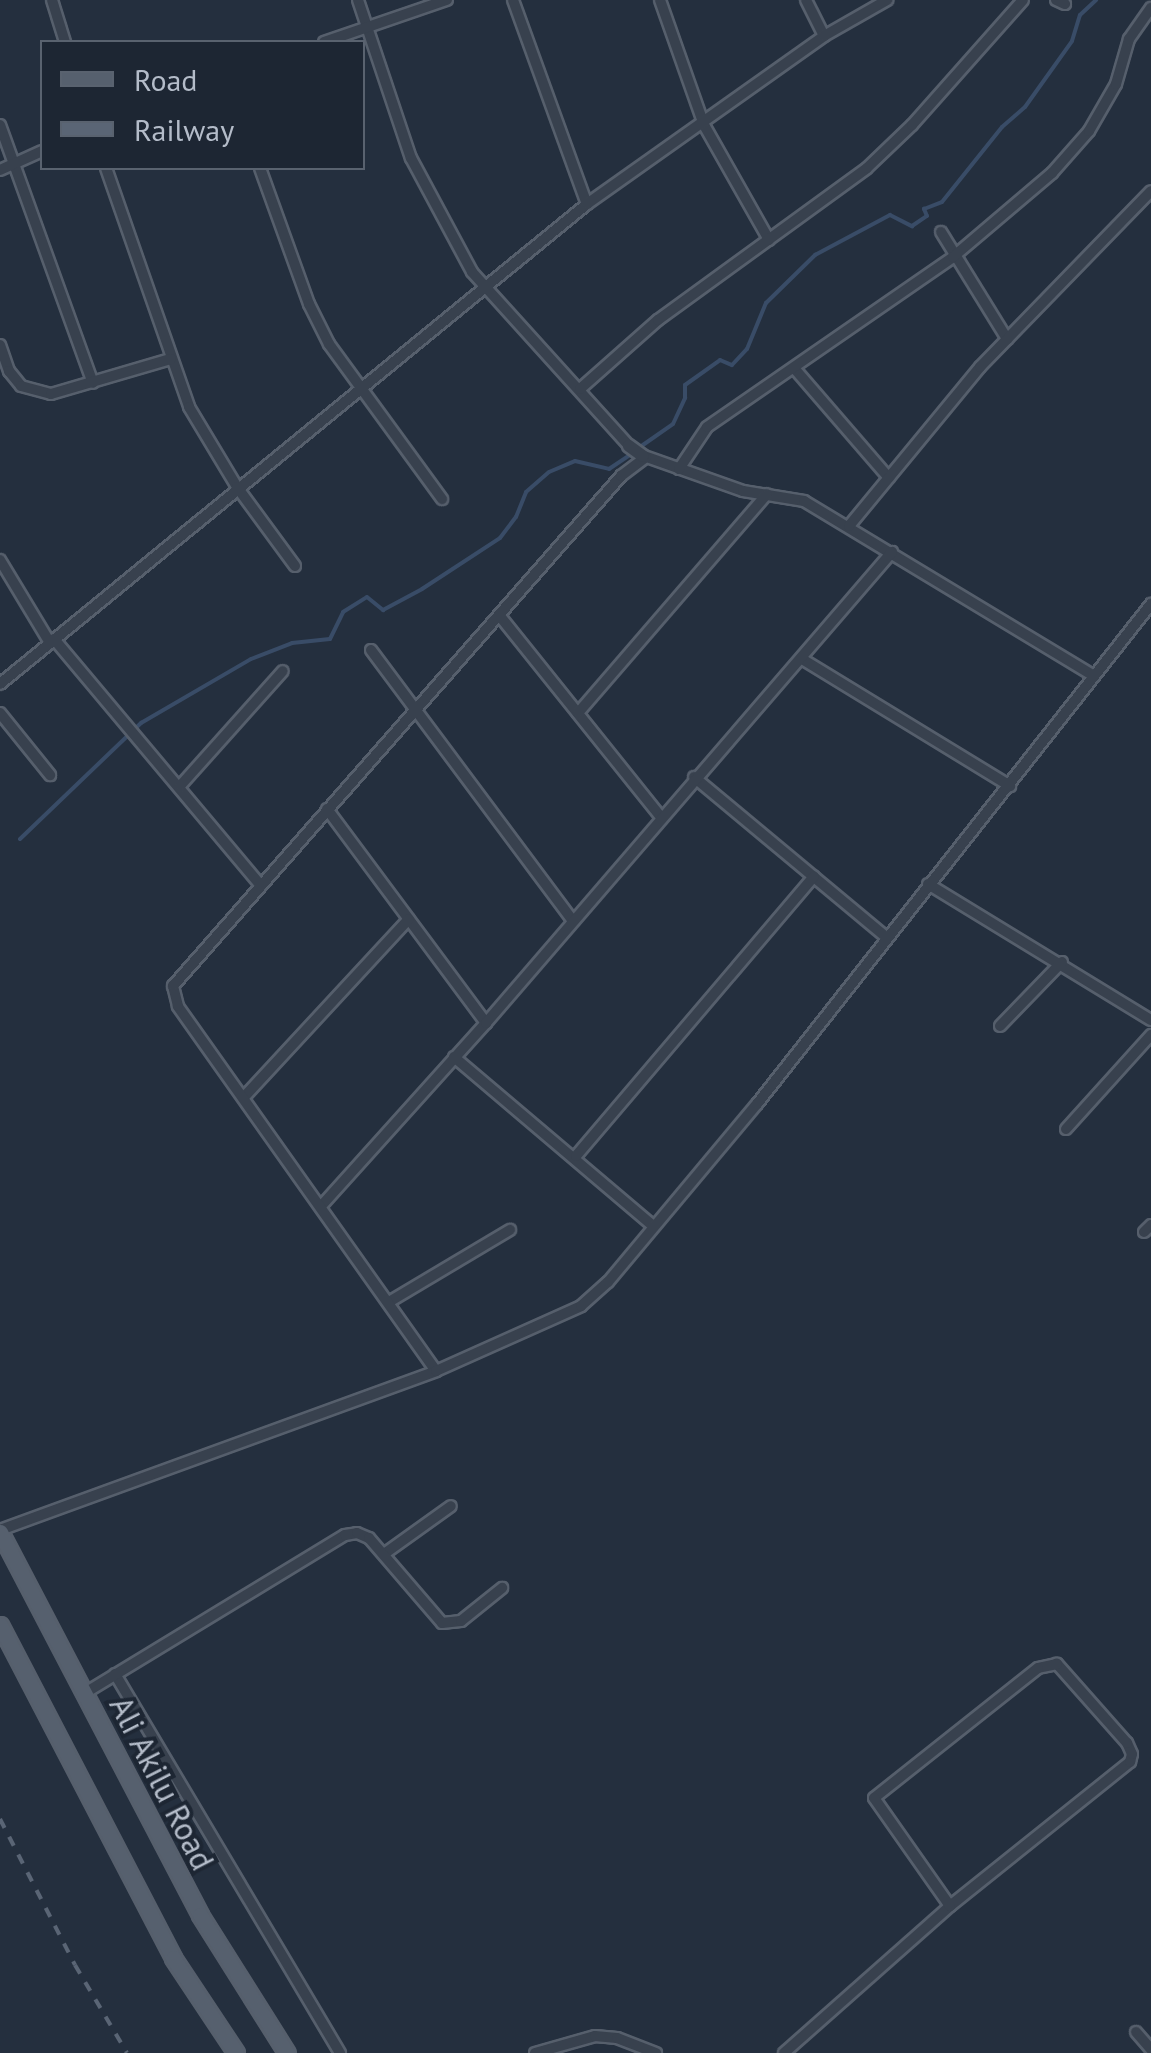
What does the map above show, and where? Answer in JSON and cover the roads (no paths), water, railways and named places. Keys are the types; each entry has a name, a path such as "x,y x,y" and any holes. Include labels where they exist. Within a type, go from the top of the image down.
{"main road":[{"name":"Ali Akilu Road","path":"0,1531 200,1915 287,2053"},
{"path":"0,1625 173,1958 236,2053"}],"street":[{"path":"52,0 64,40"},
{"path":"358,0 426,193 482,287 629,446 644,457 679,470 804,501 1094,676"},
{"path":"330,40 447,0"},
{"path":"513,0 586,204"},
{"path":"660,0 704,125 769,240"},
{"path":"806,0 824,36"},
{"path":"0,684 586,204 704,125 824,36 887,0"},
{"path":"580,389 658,320 867,168 901,136 1023,0"},
{"path":"679,470 707,427 953,257 1052,173 1089,131 1116,84 1129,39 1151,8"},
{"path":"0,125 93,384"},
{"path":"0,170 40,152"},
{"path":"107,170 171,359 207,441 295,566"},
{"path":"261,170 308,304 330,344 442,499"},
{"path":"849,526 1008,339 1151,191"},
{"path":"941,232 953,257 1008,339"},
{"path":"0,346 9,372 32,392 51,394 171,359"},
{"path":"794,368 889,478"},
{"path":"436,1370 246,1096 178,1006 173,986 621,476 644,457"},
{"path":"578,713 767,494"},
{"path":"322,1204 486,1023 892,552"},
{"path":"0,560 52,641 180,786 261,886"},
{"path":"0,1531 436,1370 580,1306 608,1282 757,1104 885,936 1010,786 1094,676 1146,620 1151,604"},
{"path":"499,615 661,817"},
{"path":"371,650 573,921"},
{"path":"802,659 1010,786"},
{"path":"180,786 283,670"},
{"path":"0,712 50,775"},
{"path":"694,778 885,936"},
{"path":"327,809 486,1023"},
{"path":"576,1156 814,876"},
{"path":"928,884 1062,962 1151,1020"},
{"path":"246,1096 409,919"},
{"path":"1000,1026 1062,962"},
{"path":"1066,1129 1151,1035"},
{"path":"454,1058 576,1156 653,1226"},
{"path":"389,1302 510,1230"},
{"path":"384,1554 450,1506"},
{"path":"84,1693 345,1535 357,1533 368,1538 442,1623 461,1621 502,1588"},
{"path":"784,2053 950,1906 1130,1762 1132,1754 1127,1743 1057,1664 1038,1668 874,1798 950,1906"},
{"path":"115,1674 340,2053"},
{"path":"1136,2032 1151,2049"},
{"path":"535,2053 596,2036 630,2042 656,2053"}],"waterway":[{"path":"640,447 673,424 685,398 685,385 720,360 732,365 747,349 766,303 815,255 890,215 912,226 927,216 924,209 942,202 1002,127 1025,107 1072,41 1080,15 1096,0"},
{"path":"20,839 141,723 251,659 292,643 330,639 343,612 367,597 383,610 422,589 500,538 516,517 526,492 549,472 575,461 609,469 633,453"}],"railway":[{"path":"0,1819 75,1965 127,2053"}]}
